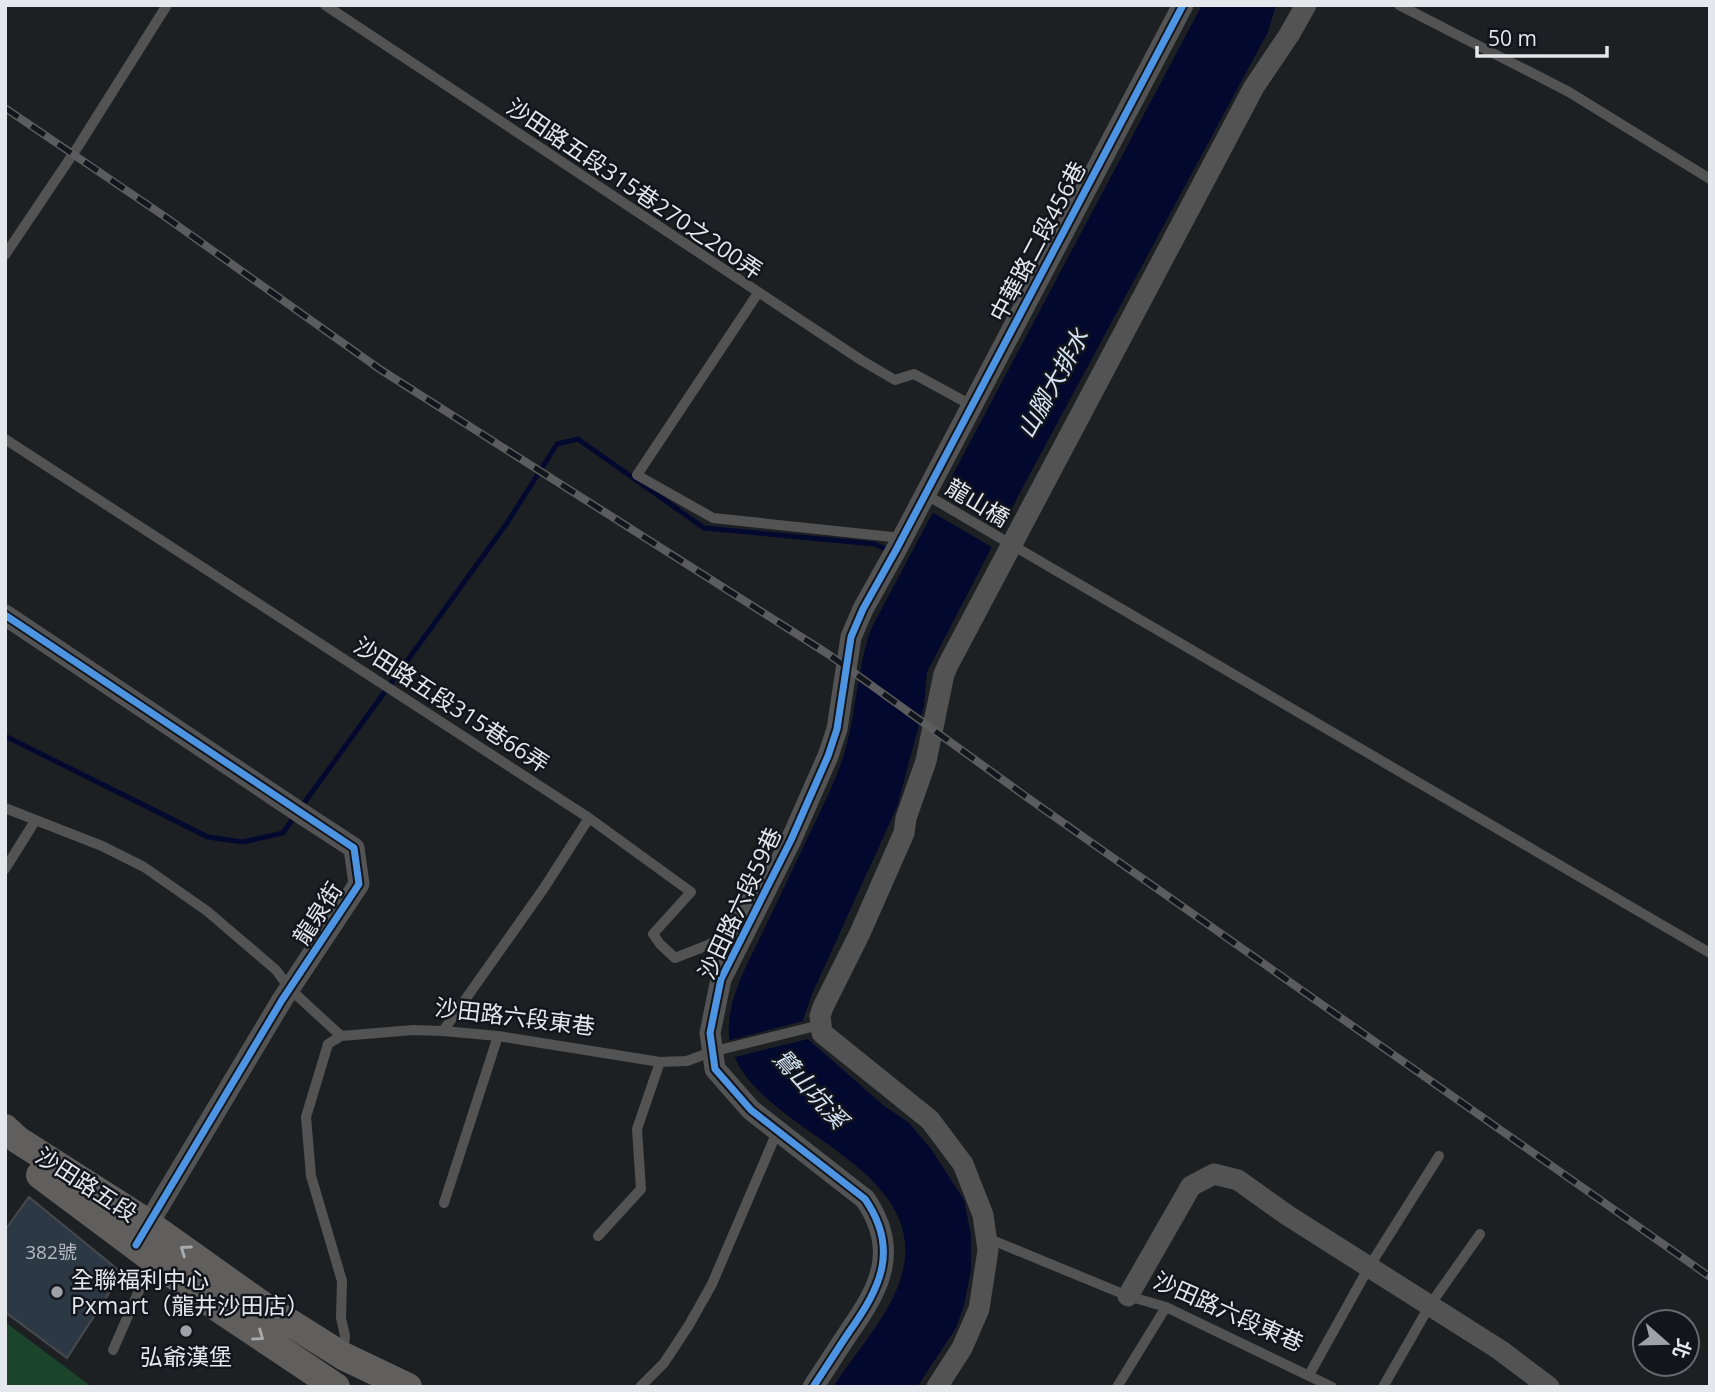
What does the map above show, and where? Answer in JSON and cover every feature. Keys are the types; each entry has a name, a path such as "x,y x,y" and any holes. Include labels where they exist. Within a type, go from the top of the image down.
{"street":[{"name":"中華路二段456巷","path":"925,494 1183,5"},
{"path":"937,1387 961,1348 979,1309 986,1277 987,1238 983,1215 970,1180 951,1146 930,1120 822,1033 820,1025 823,1007 904,833 906,818 926,761 944,674 1254,88 1306,5"},
{"name":"沙田路六段59巷","path":"711,1052 710,1033 721,979 769,884 830,751 849,644 856,623 925,494"},
{"name":"龍泉街","path":"5,614 354,848 359,884 282,1000 146,1242"},
{"path":"711,1052 715,1069 737,1095 777,1132 865,1199 875,1213 884,1249 884,1265 876,1290 813,1387"},
{"name":"沙田路五段","path":"9,1138 146,1242 265,1307 335,1375 408,1387"},
{"name":"沙田路六段東巷","path":"1128,1296 1191,1185 1214,1174 1238,1180 1287,1215 1500,1350 1549,1387"}],"lane":[{"path":"5,255 79,145 167,5"},
{"name":"沙田路五段315巷270之200弄","path":"324,5 569,165 758,293 637,475 713,518 902,538"},
{"path":"1399,5 1569,92 1710,179"},
{"path":"758,293 895,380 914,374 971,405"},
{"name":"沙田路五段315巷66弄","path":"5,439 589,818 691,892 653,934 675,958 725,935 753,885 769,884"},
{"name":"龍山橋","path":"925,494 1710,953"},
{"path":"5,808 102,846 144,867 208,911 276,970 290,989 341,1036 328,1044 306,1117 311,1176 342,1281 341,1318 345,1336 335,1375"},
{"path":"443,1031 544,888 589,818"},
{"path":"5,869 35,821"},
{"name":"沙田路六段東巷","path":"341,1036 414,1030 443,1031 498,1036 660,1062 687,1061 711,1052 820,1025"},
{"path":"444,1203 498,1036"},
{"path":"598,1236 641,1189 637,1129 660,1062"},
{"path":"640,1387 664,1363 712,1283 777,1132"},
{"name":"沙田路六段東巷","path":"1309,1375 1369,1268 1439,1156"},
{"path":"1383,1387 1430,1305 1480,1234"},
{"name":"沙田路六段東巷","path":"987,1238 1128,1296 1166,1307 1332,1387"},
{"path":"113,1350 146,1242"},
{"path":"1116,1387 1166,1307"}],"green space":[{"path":"5,1322 92,1387 5,1387"}],"water":[{"path":"1202,5 1276,5 1268,32 1025,483 927,672 924,706 897,807 812,994 803,1020 808,1039 883,1105 909,1123 931,1149 964,1200 971,1235 971,1270 956,1328 917,1387 833,1387 881,1318 897,1289 902,1274 904,1234 889,1201 863,1172 764,1096 740,1067 729,1035 732,1003 743,973 837,773 849,736 863,657 872,627"}],"pier":[{"path":"941,491 1005,530 995,549 930,511"},
{"path":"807,1020 812,1038 731,1058 727,1041"}],"building":[{"name":"全聯福利中心 Pxmart（龍井沙田店）","path":"29,1197 122,1273 67,1358 5,1312 5,1230"}],"waterway":[{"path":"302,806 507,523 557,444 578,439 704,528 875,544 889,551"},
{"path":"5,736 208,837 243,842 283,833 296,814"}],"railway":[{"path":"5,108 164,216 381,370 828,654 1035,803 1710,1277"}],"cycle path":[{"path":"813,1387 870,1300 882,1268 882,1235 865,1199 751,1110 715,1069 710,1033 721,979 791,840 828,756 837,729 851,637 863,609 1183,5"},
{"path":"5,615 354,848 359,884 282,1000 136,1245"}],"place":[{"name":"全聯福利中心 Pxmart（龍井沙田店）","path":"57,1292"},
{"name":"弘爺漢堡","path":"186,1331"}],"water label":[{"name":"山腳大排水","path":"1052,383"},
{"name":"鷺山坑溪","path":"811,1088"}]}
